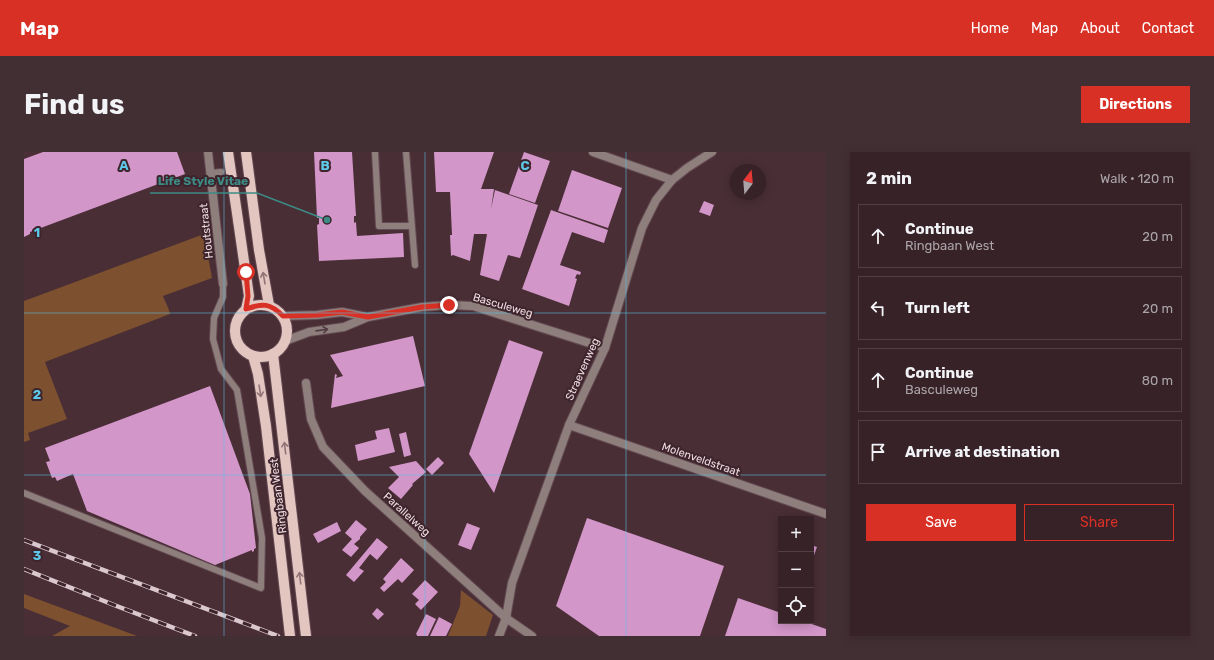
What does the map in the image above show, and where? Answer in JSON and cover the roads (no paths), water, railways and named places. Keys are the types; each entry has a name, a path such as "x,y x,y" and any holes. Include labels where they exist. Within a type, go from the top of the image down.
{"main road":[{"path":"228,152 248,296 246,309"},
{"path":"246,152 259,250 269,305"},
{"path":"257,305 269,305 283,316 287,328 285,341 273,354 263,357 253,356 243,350 236,340 234,328 238,317 246,309 257,305"},
{"name":"Ringbaan West","path":"273,354 306,636"},
{"name":"Ringbaan West","path":"253,356 258,374 266,426 290,636"}],"street":[{"name":"Houtstraat","path":"208,152 223,284"},
{"path":"593,152 672,180"},
{"name":"Straevenweg","path":"499,636 506,618 512,583 569,425 605,348 642,228 656,200 672,180 687,168 712,152"},
{"name":"Basculeweg","path":"285,341 309,332 344,327 368,317 422,307 449,305 473,306 605,348"},
{"name":"Basculeweg","path":"283,316 317,315 342,312 368,317"},
{"name":"Parallelweg","path":"306,383 311,419 323,446 365,491 506,618 532,636"},
{"name":"Molenveldstraat","path":"569,425 826,514"}],"lane":[{"path":"375,152 379,226 412,226"},
{"path":"406,152 415,265"},
{"path":"211,173 221,172"},
{"path":"24,492 261,588 262,538 237,390 221,369 213,339 214,318 223,298 223,284"}],"railway":[{"path":"24,540 278,636"},
{"path":"24,569 195,636"}],"place":[{"name":"Life Style Vitae","path":"327,220"}]}
